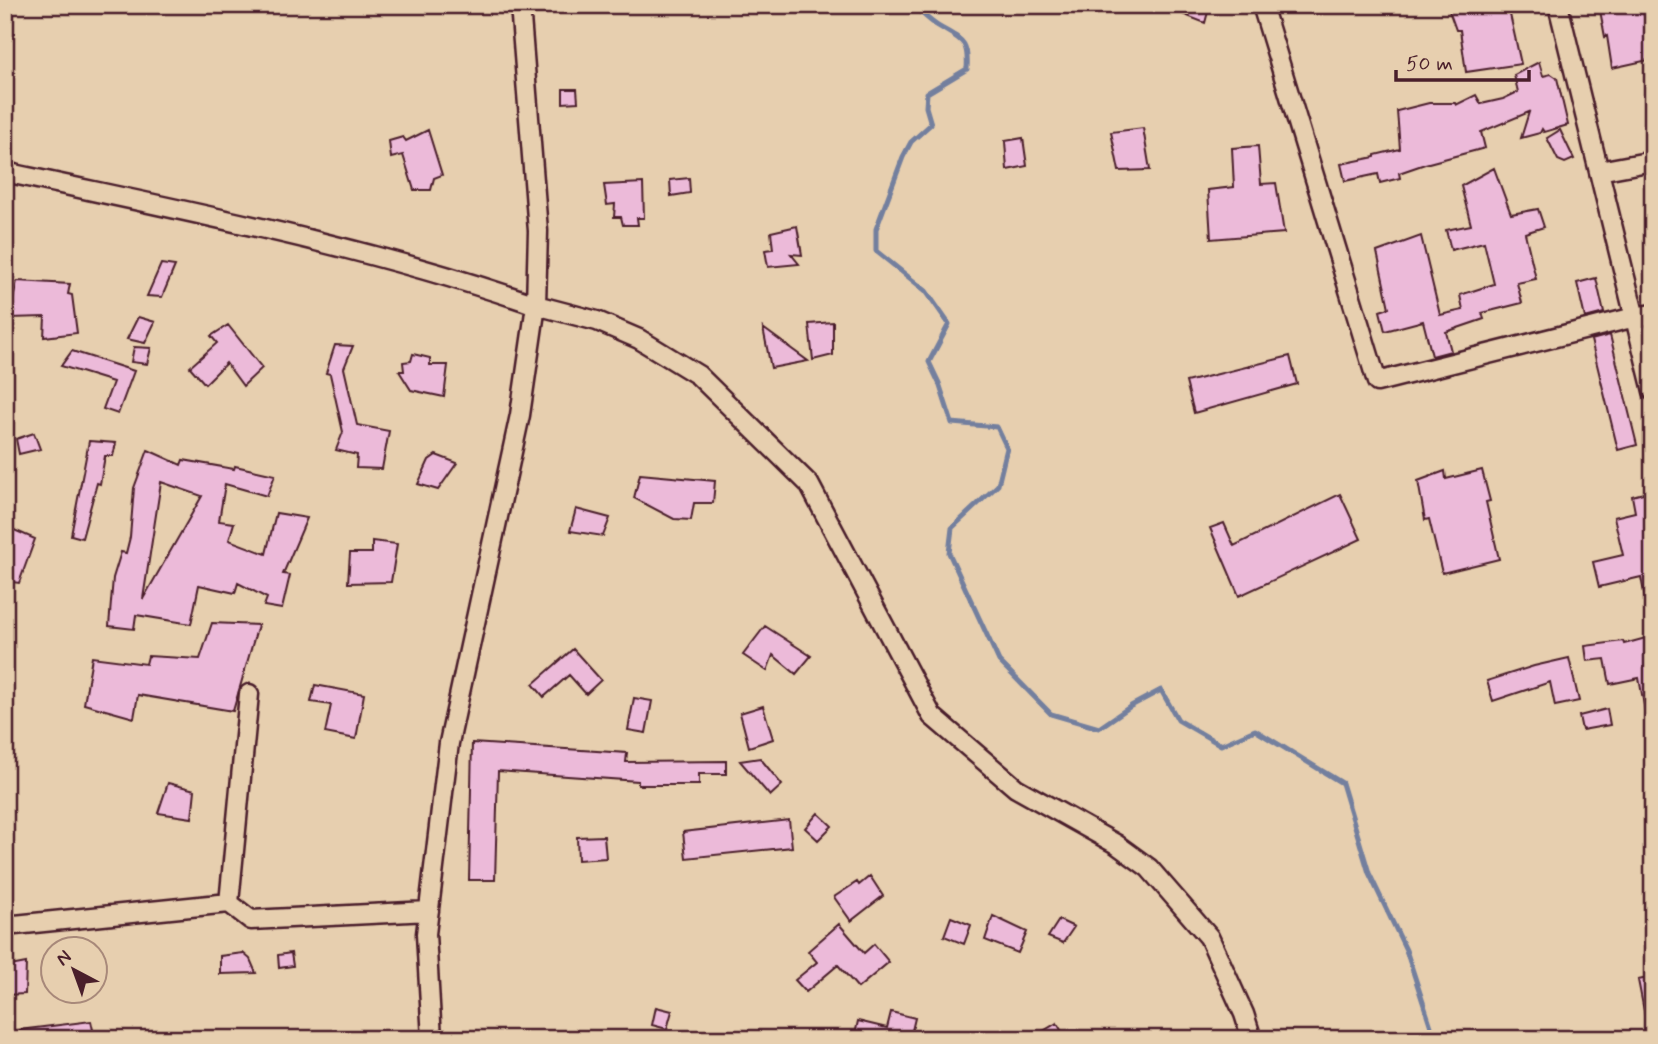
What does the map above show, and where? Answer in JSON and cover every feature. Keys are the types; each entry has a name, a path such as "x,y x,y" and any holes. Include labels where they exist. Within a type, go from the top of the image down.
{"street":[{"path":"432,1039 426,934 449,743 520,415 536,305 538,230 520,5"},
{"path":"1262,5 1377,382 1644,316"},
{"path":"1558,5 1599,171 1644,316 1653,391"},
{"path":"1599,171 1653,161"},
{"path":"5,172 229,221 457,278 536,305 597,321 639,339 698,375 810,484 932,716 1016,788 1116,844 1149,868 1209,937 1244,1014 1252,1039"},
{"path":"229,903 249,694"},
{"path":"5,926 229,903 251,920 429,911"}],"building":[{"path":"1206,5 1205,7 1209,8 1205,23 1162,6"},
{"path":"1447,5 1502,5 1509,10 1521,64 1466,72 1460,30 1456,30"},
{"path":"1599,5 1641,5 1653,42 1653,59 1612,68"},
{"path":"1539,62 1543,76 1551,74 1557,78 1568,125 1544,132 1542,129 1540,133 1521,138 1529,112 1481,132 1485,148 1425,164 1399,173 1400,178 1380,183 1378,174 1345,181 1341,164 1400,149 1397,111 1429,103 1456,105 1476,95 1481,104 1503,99 1518,92 1514,75"},
{"path":"563,89 577,89 578,102 563,103"},
{"path":"1143,128 1150,170 1119,171 1111,132"},
{"path":"428,130 442,175 434,178 431,190 414,190 403,155 391,158 389,141 403,137 406,141"},
{"path":"1560,130 1574,159 1565,163 1558,160 1547,138"},
{"path":"1023,138 1027,166 1007,170 1005,141"},
{"path":"1258,146 1261,184 1276,183 1284,233 1211,239 1208,190 1234,187 1232,148"},
{"path":"1494,168 1511,214 1538,209 1544,227 1525,233 1536,279 1517,283 1522,303 1482,313 1484,319 1446,332 1451,351 1432,356 1423,321 1385,331 1380,311 1389,308 1377,252 1421,236 1440,315 1463,310 1460,295 1494,284 1484,242 1451,250 1446,230 1471,225 1461,186"},
{"path":"689,178 690,193 671,196 670,180"},
{"path":"643,183 644,218 637,218 638,225 623,225 621,217 614,217 615,204 607,205 604,185"},
{"path":"797,226 802,255 791,254 799,264 768,267 765,250 773,249 771,232"},
{"path":"161,264 175,266 162,297 147,296"},
{"path":"1596,278 1604,313 1585,318 1577,283"},
{"path":"17,281 70,284 68,294 72,295 77,333 44,337 45,317 9,318"},
{"path":"138,317 155,322 145,343 127,339"},
{"path":"833,322 833,355 813,360 809,324"},
{"path":"228,325 262,368 243,386 226,363 205,384 190,367 217,343 211,336"},
{"path":"763,328 808,361 771,368"},
{"path":"1610,335 1637,445 1618,450 1591,340"},
{"path":"335,345 353,346 344,368 357,425 389,431 382,469 356,468 357,455 336,450 343,432 330,374 326,373"},
{"path":"134,347 151,348 147,364 131,362"},
{"path":"72,351 134,371 118,414 103,409 113,382 61,366"},
{"path":"413,354 430,358 430,365 448,365 444,397 411,390 399,371 404,371 403,362 411,361"},
{"path":"1290,356 1297,384 1194,413 1186,382"},
{"path":"34,433 40,449 19,454 16,439"},
{"path":"89,441 116,443 113,456 105,456 100,484 97,483 82,538 71,535"},
{"path":"148,450 181,465 183,460 234,469 235,466 275,475 267,496 225,484 219,521 234,523 229,540 266,554 276,513 307,518 283,574 290,575 282,609 264,606 267,598 238,583 235,593 199,585 191,624 136,615 134,629 109,626 113,578 121,552 126,553 130,537 134,488","holes":["161,482 202,496 143,599"]},
{"path":"436,455 457,463 438,490 418,484 429,460"},
{"path":"1482,470 1499,559 1442,573 1429,519 1425,520 1418,481 1445,471 1446,479"},
{"path":"640,474 715,481 713,503 694,503 691,520 674,519 634,498"},
{"path":"1647,492 1647,495 1653,494 1653,603 1646,603 1641,577 1599,587 1593,562 1623,555 1614,517 1635,512 1632,496"},
{"path":"1340,494 1361,539 1239,596 1210,528 1224,523 1234,546"},
{"path":"576,509 610,518 603,536 570,531"},
{"path":"5,526 35,539 19,583 5,581 8,549 5,548"},
{"path":"372,541 397,544 391,582 348,583 350,553 372,553"},
{"path":"212,623 258,625 233,711 138,695 134,718 84,704 92,657 146,664 148,656 200,659"},
{"path":"765,626 811,656 796,674 773,655 767,671 743,655"},
{"path":"1653,636 1653,715 1646,716 1639,678 1610,684 1605,659 1587,661 1585,646 1623,641 1624,644"},
{"path":"573,649 601,680 586,694 569,675 544,697 533,684"},
{"path":"1569,658 1579,701 1555,706 1550,682 1493,701 1487,681"},
{"path":"315,685 364,694 356,739 325,733 331,705 311,702"},
{"path":"634,698 652,701 646,733 628,730"},
{"path":"763,706 773,739 749,747 740,713"},
{"path":"1607,709 1610,725 1582,730 1579,716"},
{"path":"472,743 627,753 626,762 726,761 726,774 699,774 699,785 638,785 638,781 498,771 495,880 469,880"},
{"path":"760,758 782,785 770,796 740,761"},
{"path":"168,783 195,790 192,818 158,813"},
{"path":"818,813 832,826 818,840 805,828"},
{"path":"789,820 792,847 686,858 683,832"},
{"path":"604,836 606,858 578,860 577,837"},
{"path":"870,876 883,896 851,921 834,897 857,882 859,885"},
{"path":"993,916 1027,932 1018,953 985,940"},
{"path":"951,917 971,925 964,944 944,936"},
{"path":"1059,920 1074,927 1063,943 1048,937"},
{"path":"839,924 864,953 874,944 889,962 858,988 838,965 806,992 795,980 817,962 808,951"},
{"path":"243,953 250,959 256,973 220,974 220,956"},
{"path":"291,953 293,966 279,968 278,955"},
{"path":"26,963 25,994 5,995 5,967"},
{"path":"1653,977 1653,1020 1646,1021 1638,980"},
{"path":"656,1007 672,1011 667,1029 652,1025"},
{"path":"891,1012 915,1018 910,1039 854,1039 858,1021 887,1028"},
{"path":"91,1021 95,1039 20,1039 20,1030"},
{"path":"1057,1023 1066,1039 1030,1039"}],"waterway":[{"path":"917,5 916,8 929,20 962,42 967,52 967,69 927,93 926,107 931,124 911,142 903,157 876,229 876,251 926,291 949,324 929,362 952,423 997,427 1007,448 998,485 952,528 949,553 999,661 1051,714 1099,728 1161,690 1178,720 1221,745 1255,730 1342,783 1369,873 1406,950 1435,1039"}]}
